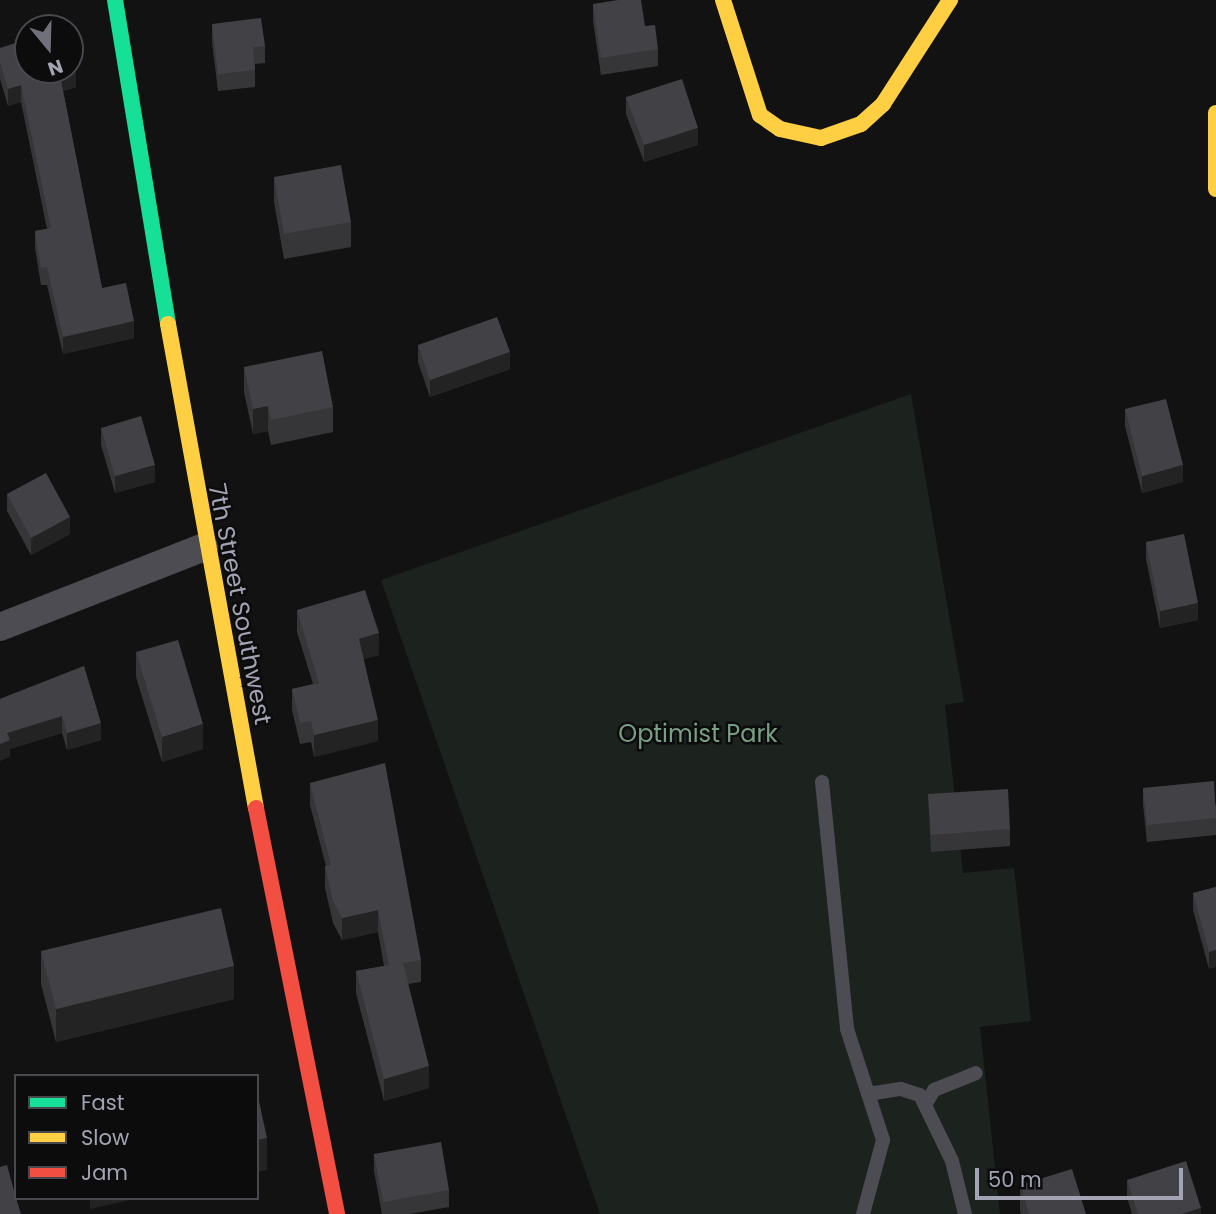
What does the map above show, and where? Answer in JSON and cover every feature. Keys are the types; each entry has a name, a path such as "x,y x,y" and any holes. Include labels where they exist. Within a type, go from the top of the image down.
{"street":[{"name":"7th Street Southwest","path":"115,0 204,547 337,1214"},
{"path":"723,0 760,115 780,129 821,138 861,124 883,104 950,0"},
{"path":"1216,113 1216,189"},
{"path":"0,626 204,547"}],"lane":[{"path":"822,782 846,1030 883,1140 863,1214"},
{"path":"926,1103 934,1090 976,1073"},
{"path":"869,1094 901,1089 926,1103 952,1161 965,1214"}],"green space":[{"name":"Optimist Park","path":"911,394 964,702 945,705 963,873 1014,868 1031,1021 980,1027 1000,1214 600,1214 381,580"}],"building":[{"path":"641,0 645,26 655,25 658,49 601,58 593,4"},
{"path":"261,18 265,46 253,47 255,70 218,74 212,24"},
{"path":"14,44 14,84 62,84 102,288 126,283 134,321 63,337 47,267 41,268 35,231 51,228 21,85 8,89 0,62 0,48"},
{"path":"682,79 698,128 644,145 626,97"},
{"path":"341,165 351,222 284,234 274,177"},
{"path":"497,317 510,352 430,380 418,345"},
{"path":"322,351 333,407 271,420 268,406 253,409 244,367"},
{"path":"1166,399 1183,465 1142,476 1125,409"},
{"path":"141,416 155,465 115,476 101,428"},
{"path":"46,473 70,517 31,538 7,494"},
{"path":"1184,534 1198,603 1160,611 1146,542"},
{"path":"365,590 379,633 359,639 378,720 314,735 311,721 300,723 292,689 319,683 297,610"},
{"path":"178,640 203,724 162,737 136,652"},
{"path":"84,666 101,723 67,733 62,716 7,733 10,740 0,744 0,699"},
{"path":"385,763 421,960 403,963 429,1066 384,1079 356,971 389,965 378,910 342,918 333,901 325,866 331,865 310,783"},
{"path":"1214,781 1216,818 1147,825 1143,788"},
{"path":"1008,789 1010,829 931,835 928,794"},
{"path":"1216,887 1216,950 1209,952 1193,893"},
{"path":"221,908 234,966 56,1009 41,951"},
{"path":"259,1101 267,1138 259,1140"},
{"path":"441,1142 449,1190 383,1202 374,1154"},
{"path":"1186,1161 1201,1208 1181,1214 1138,1214 1127,1180"},
{"path":"7,1165 14,1200 17,1200 21,1214 0,1214 0,1167"},
{"path":"1072,1169 1086,1214 1029,1214 1020,1185"}],"traffic: fast":[{"path":"115,0 168,324"}],"traffic: slow":[{"path":"723,0 760,115 780,129 821,138 861,124 883,104 950,0"},
{"path":"1216,113 1216,189"},
{"path":"168,324 256,808"}],"traffic: jam":[{"path":"256,808 337,1214"}]}
